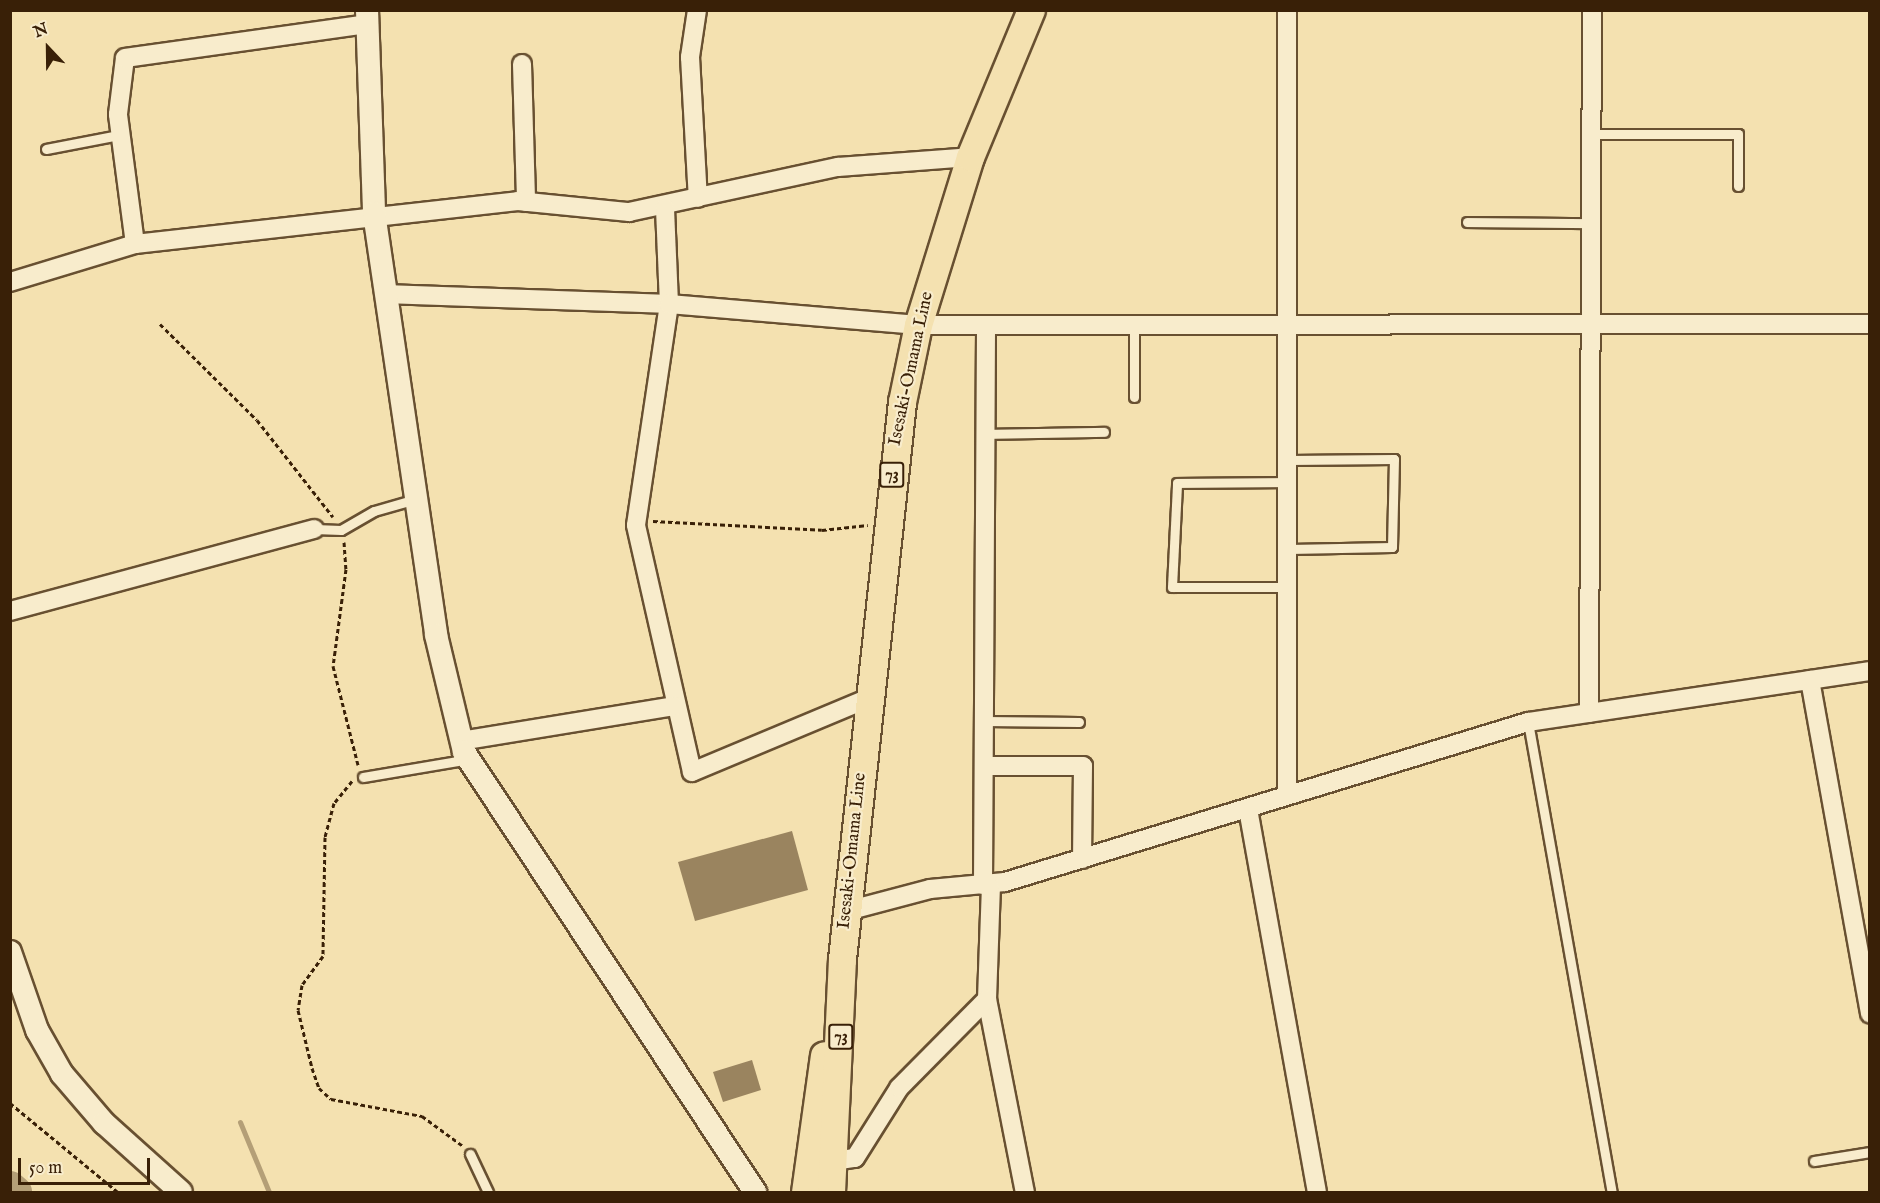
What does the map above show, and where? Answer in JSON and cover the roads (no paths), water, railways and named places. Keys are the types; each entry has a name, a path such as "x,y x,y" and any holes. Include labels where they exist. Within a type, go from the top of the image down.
{"main road":[{"name":"Isesaki-Omama Line","path":"805,1192 842,959 886,523 918,325 970,157 1031,10"},
{"name":"Isesaki-Omama Line","path":"831,1192 842,959"}],"street":[{"path":"697,10 690,57 698,198"},
{"path":"1287,10 1290,325 1287,795"},
{"path":"1589,713 1593,324 1592,10"},
{"path":"135,244 119,135 125,58 367,17 374,213 436,635 465,750 755,1192"},
{"path":"522,64 526,202"},
{"path":"10,282 135,244 374,213 526,202 629,212 665,208 698,198 838,167 970,157"},
{"path":"665,208 669,304 636,520 674,706 692,772 869,698"},
{"path":"386,294 669,304 918,325 1869,324"},
{"path":"986,326 984,766 987,999 1025,1192"},
{"path":"10,611 314,529"},
{"path":"847,911 930,889 987,885 1082,859 1528,722 1869,671"},
{"path":"1810,680 1869,1014"},
{"path":"465,750 674,706"},
{"path":"984,766 1083,766 1082,859"},
{"path":"1248,809 1317,1192"},
{"path":"10,952 37,1030 62,1074 104,1123 181,1192"},
{"path":"833,1161 855,1158 899,1088 987,999"}],"lane":[{"path":"1593,134 1738,134 1738,186"},
{"path":"46,149 119,135"},
{"path":"1467,222 1593,223"},
{"path":"1134,326 1134,397"},
{"path":"986,434 1104,432"},
{"path":"1289,460 1394,459 1392,547 1289,549"},
{"path":"1288,587 1172,587 1177,483 1289,482"},
{"path":"314,529 341,530 374,511 416,499"},
{"path":"984,721 1079,722"},
{"path":"1528,722 1612,1192"},
{"path":"363,777 465,750"},
{"path":"1814,1161 1869,1152"},
{"path":"470,1154 488,1192"}],"waterway":[{"path":"240,1122 269,1192"},
{"path":"10,1187 16,1192"}]}
